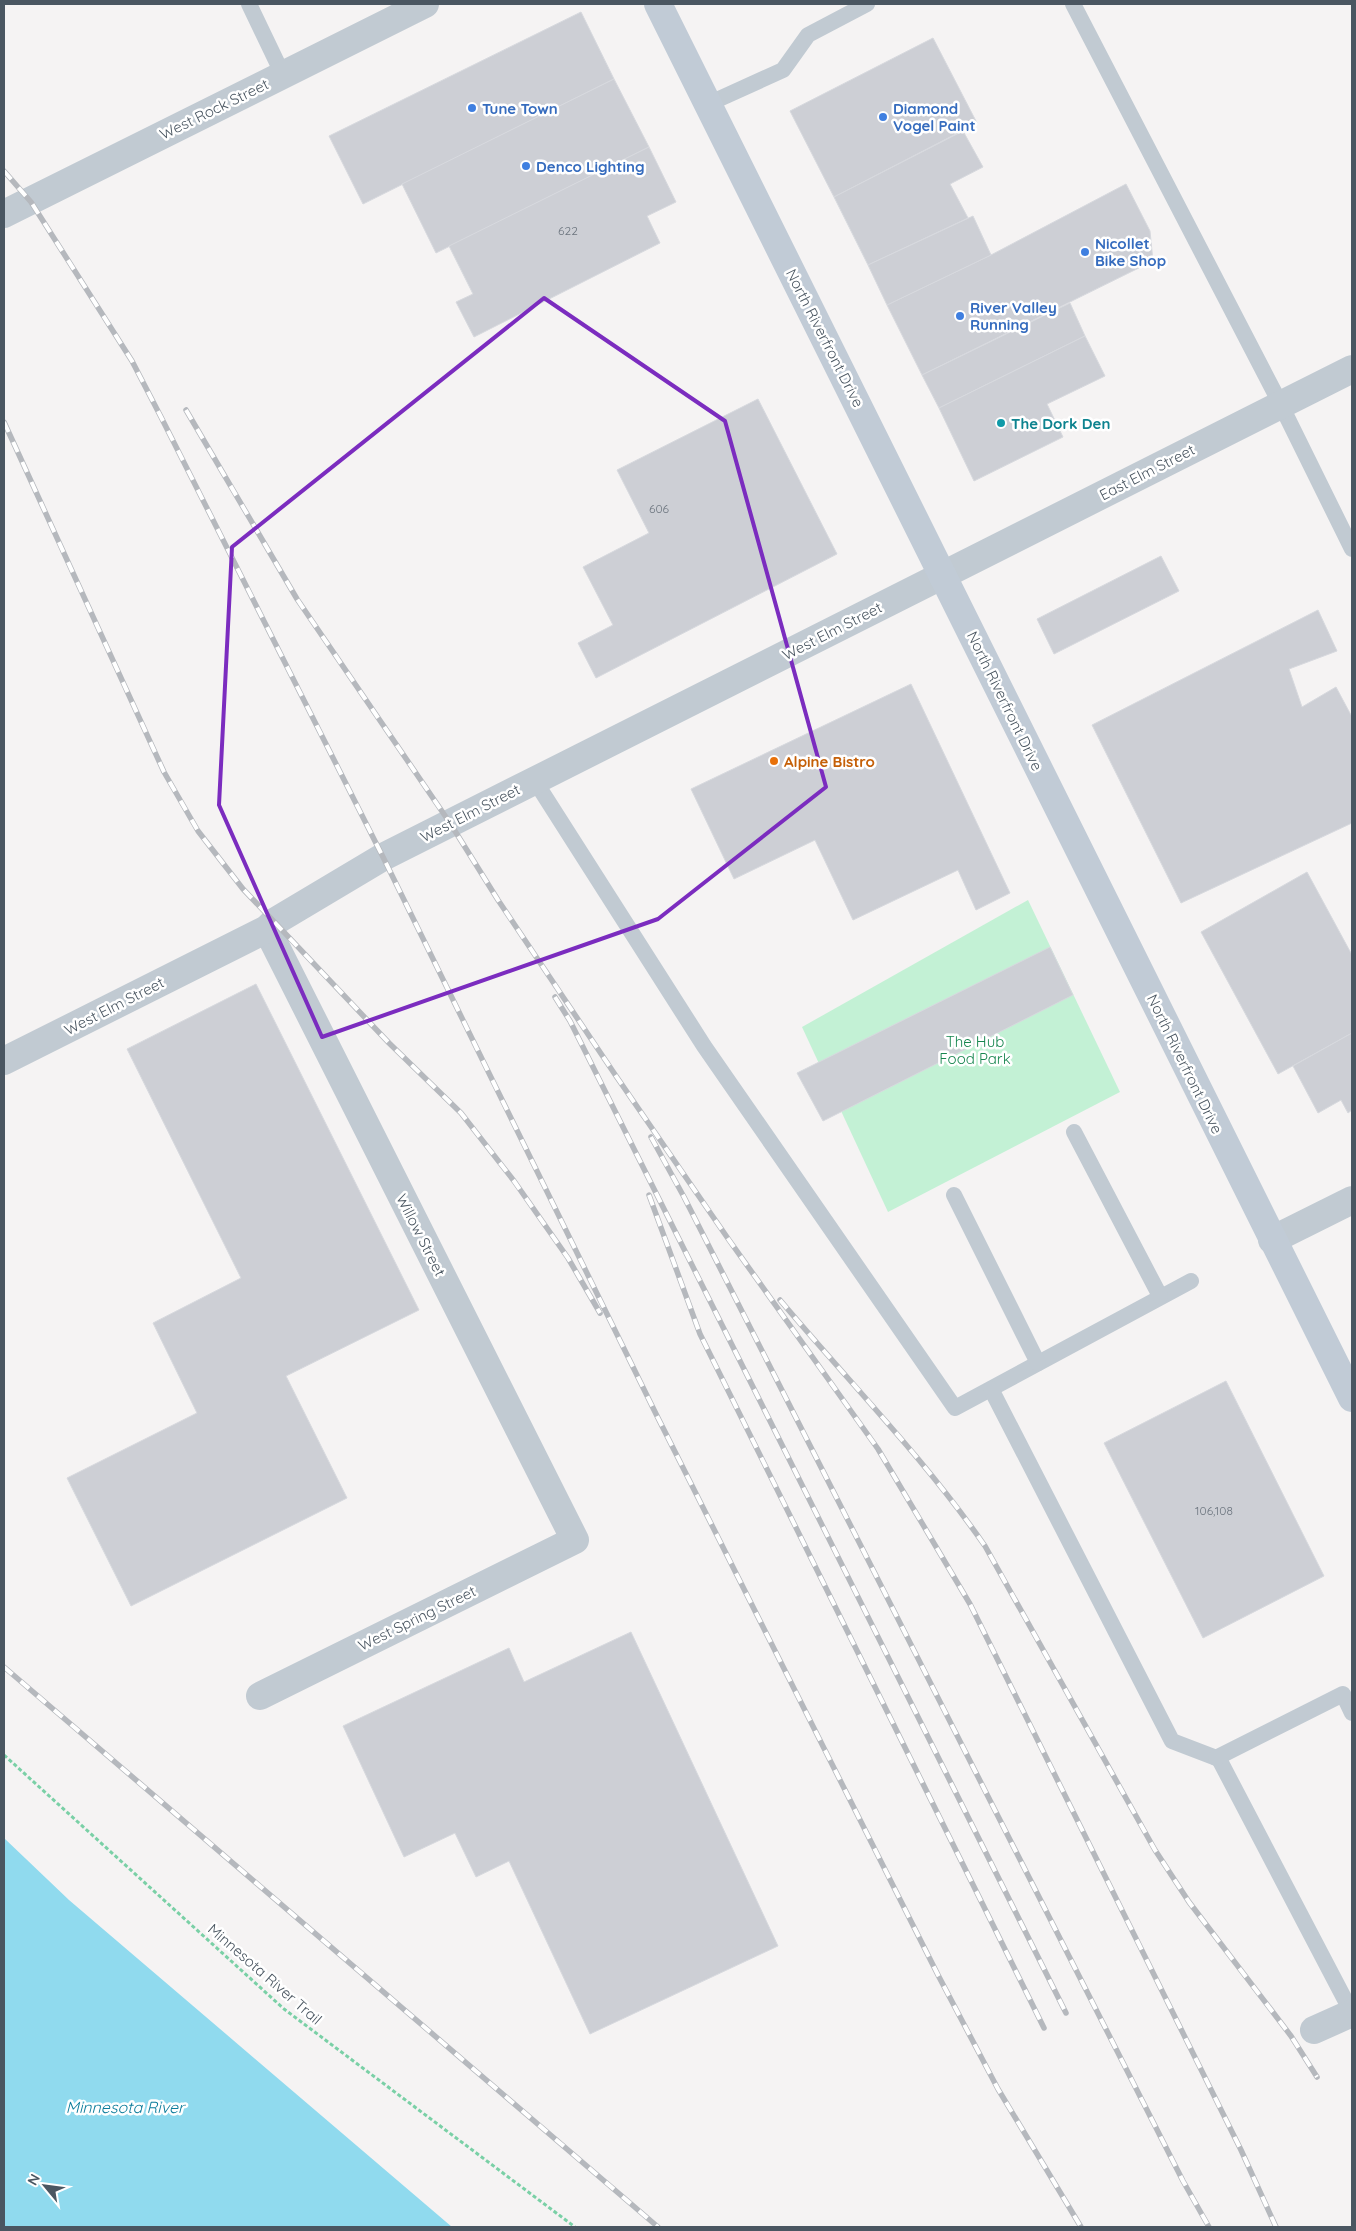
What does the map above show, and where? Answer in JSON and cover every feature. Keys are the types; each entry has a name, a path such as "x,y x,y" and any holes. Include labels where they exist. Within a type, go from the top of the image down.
{"main road":[{"name":"North Riverfront Drive","path":"658,4 1352,1398"}],"street":[{"name":"West Rock Street","path":"4,214 426,4"},
{"name":"East Elm Street","path":"943,576 1352,369"},
{"name":"West Elm Street","path":"4,1061 267,930 274,922 382,857 943,576"},
{"name":"Willow Street","path":"267,930 575,1540"},
{"path":"1272,1240 1352,1200"},
{"name":"West Spring Street","path":"260,1696 575,1540"},
{"path":"1314,2030 1352,2013"}],"lane":[{"path":"249,4 283,75"},
{"path":"708,104 783,70 808,35 867,4"},
{"path":"1073,4 1281,405 1352,549"},
{"path":"535,780 704,1046 955,1408 1191,1281"},
{"path":"1074,1132 1160,1296"},
{"path":"954,1195 1038,1363"},
{"path":"991,1388 1172,1741 1219,1759 1352,2013"},
{"path":"1216,1758 1343,1694 1352,1712"}],"path":[{"name":"Minnesota River Trail","path":"4,1755 284,2009 575,2227"}],"highlighted area":[{"path":"544,298 725,421 826,787 658,919 322,1037 219,805 232,547"}],"green space":[{"name":"The Hub Food Park","path":"1028,900 1120,1092 888,1212 802,1027"}],"water":[{"name":"Minnesota River","path":"4,1838 69,1900 452,2227 4,2227"}],"building":[{"name":"Tune Town","path":"581,12 614,79 363,204 329,136"},
{"name":"Diamond Vogel Paint","path":"933,38 977,123 834,197 790,111"},
{"name":"Denco Lighting","path":"614,79 649,147 436,253 402,184"},
{"path":"963,131 983,167 950,184 968,218 868,265 834,197"},
{"path":"649,147 676,202 647,216 660,243 474,337 456,302 473,294 449,246"},
{"path":"1126,184 1150,231 1153,261 922,375 887,305 991,255"},
{"path":"973,216 991,255 887,305 868,265"},
{"path":"1070,303 1085,336 939,408 922,375"},
{"name":"The Dork Den","path":"1085,336 1105,376 1047,404 1063,437 974,481 939,408"},
{"path":"758,399 837,554 596,678 578,643 613,625 583,567 649,533 617,470"},
{"path":"1161,556 1179,591 1054,654 1037,619"},
{"path":"1318,610 1337,651 1289,669 1302,707 1336,687 1352,717 1352,823 1181,903 1092,725"},
{"path":"911,684 1010,893 976,910 958,870 853,920 815,840 734,879 691,789"},
{"path":"1307,872 1352,955 1352,1033 1278,1074 1201,932"},
{"path":"1050,947 1073,995 823,1121 797,1073"},
{"path":"256,984 419,1310 286,1376 347,1498 131,1606 67,1478 197,1413 153,1323 241,1278 127,1049"},
{"path":"1352,1033 1352,1110 1348,1113 1341,1100 1318,1113 1293,1066"},
{"path":"1226,1381 1324,1576 1203,1638 1104,1443"},
{"path":"631,1632 778,1946 590,2034 509,1861 476,1877 455,1833 404,1857 343,1726 509,1648 524,1682"}],"railway":[{"path":"4,171 31,202 132,361 383,857 657,1416 938,1975 998,2089 1081,2227"},
{"path":"186,410 297,599 450,823 498,900 616,1076 729,1240 878,1449 970,1604 1241,2150 1276,2227"},
{"path":"4,422 164,772 198,831 243,889 389,1043 461,1113 514,1181 568,1258 600,1313"},
{"path":"555,997 570,1021 1066,2013"},
{"path":"651,1137 684,1197 1183,2181 1209,2227"},
{"path":"649,1195 700,1334 1044,2028"},
{"path":"780,1300 912,1451 985,1546 1155,1850 1189,1902 1291,2036 1317,2077"},
{"path":"4,1667 658,2227"}],"place":[{"name":"Tune Town","path":"472,108"},
{"name":"Diamond Vogel Paint","path":"883,117"},
{"name":"Denco Lighting","path":"526,166"},
{"name":"Nicollet Bike Shop","path":"1085,252"},
{"name":"River Valley Running","path":"960,316"},
{"name":"The Dork Den","path":"1001,423"},
{"name":"Alpine Bistro","path":"774,761"}]}
